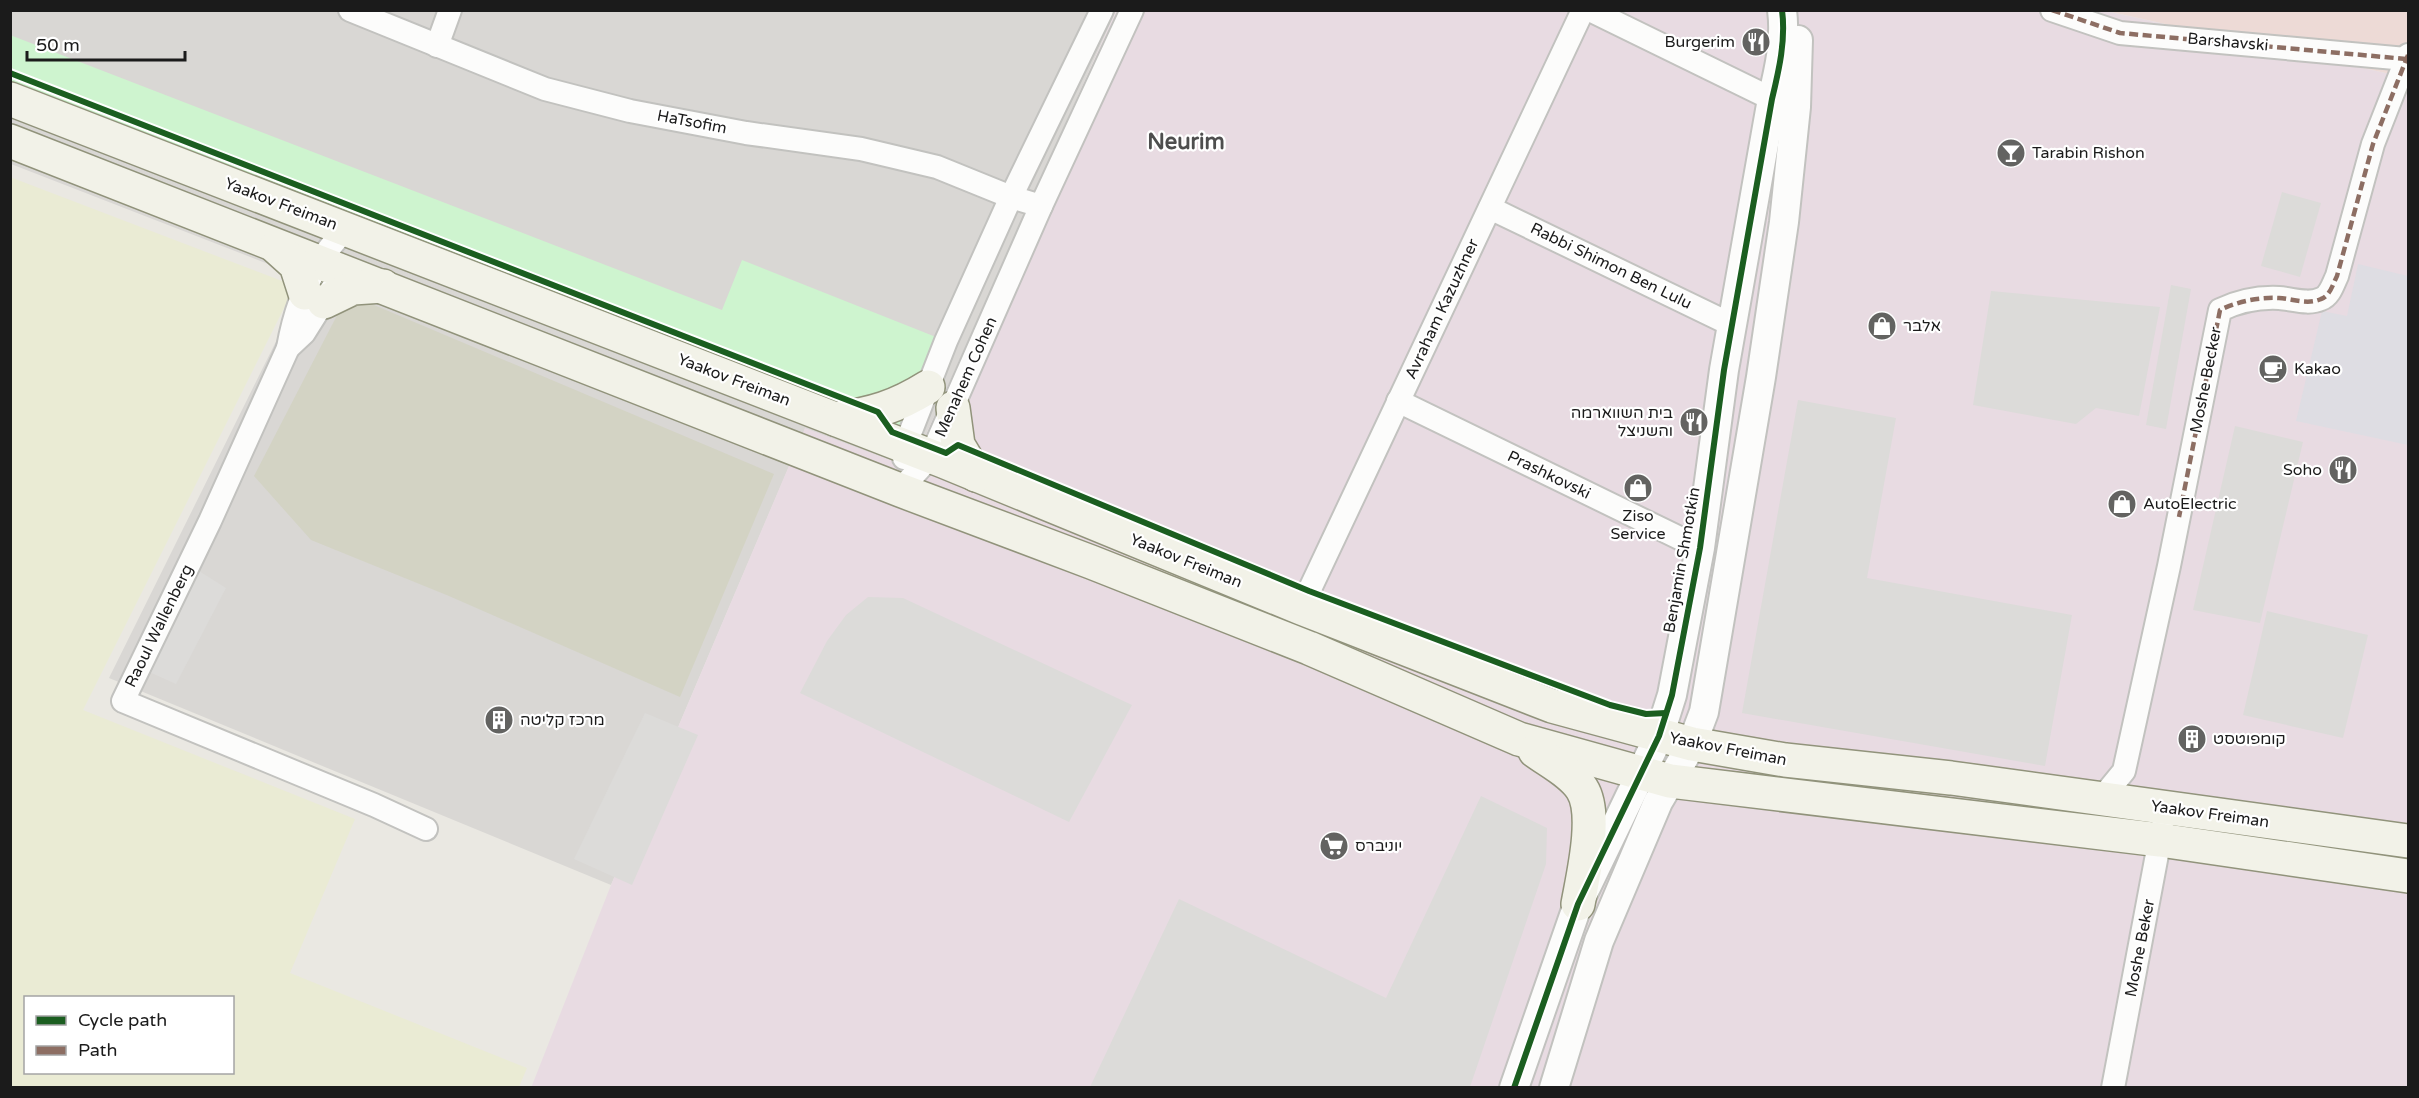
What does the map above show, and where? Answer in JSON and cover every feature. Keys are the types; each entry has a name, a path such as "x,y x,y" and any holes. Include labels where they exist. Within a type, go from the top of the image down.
{"main road":[{"name":"Yaakov Freiman","path":"10,99 918,451 1301,608 1552,706 1692,744 1785,760 1951,778 2409,841"},
{"name":"Yaakov Freiman","path":"10,141 1309,648 1519,739 1655,777 2160,840 2409,876"},
{"path":"273,244 296,265 314,297 353,288 383,286"},
{"path":"835,419 879,411 897,405 928,387"},
{"path":"952,408 958,445 976,475"},
{"path":"1519,739 1564,772 1583,790 1591,824 1578,904"}],"street":[{"name":"HaTsofim","path":"350,10 545,89 630,111 746,133 867,150 938,167 1011,197 1041,206"},
{"path":"437,46 450,10"},
{"name":"Menahem Cohen","path":"918,451 928,387 1011,197 1102,10"},
{"name":"Menahem Cohen","path":"900,490 918,451 952,408 1041,206 1132,10"},
{"name":"Avraham Kazuzhner","path":"1301,608 1583,10"},
{"path":"1590,10 1784,103"},
{"name":"Benjamin Shmotkin","path":"1514,1088 1578,904 1655,777 1692,744 1704,712 1761,376 1784,222 1782,10"},
{"name":"Benjamin Shmotkin","path":"1554,1088 1599,941 1654,812 1659,736 1672,695 1700,548 1732,325 1784,103 1799,55 1796,10"},
{"name":"Barshavski","path":"2052,10 2120,33 2407,57"},
{"name":"Moshe Becker","path":"2101,799 2124,771 2179,517 2220,310 2236,303 2253,300 2278,298 2306,302 2322,299 2328,293 2337,276 2373,144 2407,57"},
{"name":"Rabbi Shimon Ben Lulu","path":"1490,208 1732,325"},
{"name":"Raoul Wallenberg","path":"345,229 314,297 292,325 288,348 210,521 123,702 374,805 426,829"},
{"name":"Prashkovski","path":"1398,402 1700,548"},
{"path":"2124,771 2152,806"},
{"name":"Moshe Beker","path":"2113,1088 2160,840 2152,806"}],"shaded area":[{"path":"10,11 1116,11 911,468 805,429 611,885 109,678 307,279 11,164"},
{"path":"1116,11 2106,11 2408,78 2408,1087 531,1088 611,885 805,428 911,468"},
{"path":"2106,11 2408,11 2408,78 2125,15"},
{"path":"2282,192 2321,203 2300,277 2261,266"},
{"path":"2358,264 2408,276 2408,445 2296,421 2322,311 2347,316"},
{"path":"2171,285 2191,289 2166,429 2146,425"},
{"path":"1991,291 2160,307 2139,416 2096,408 2076,424 1973,405"},
{"path":"348,294 774,474 680,697 449,596 311,540 254,476"},
{"path":"1798,400 1896,418 1867,578 2072,615 2045,766 1742,713"},
{"path":"2235,426 2303,442 2260,623 2193,610"},
{"path":"199,571 226,588 176,684 147,671"},
{"path":"868,597 903,598 1132,705 1069,822 800,693 827,641 846,615"},
{"path":"2267,611 2368,635 2343,738 2243,715"},
{"path":"645,713 698,735 632,885 574,859"},
{"path":"1481,796 1547,828 1546,864 1470,1087 1090,1087 1179,899 1386,998"}],"green space":[{"path":"10,35 722,310 742,260 946,341 905,446 11,99"},
{"path":"10,177 295,286 83,710 355,819 290,973 527,1068 519,1087 11,1087"}],"marked path":[{"path":"2052,10 2120,33 2406,59"},
{"path":"2179,517 2220,310 2249,300 2264,298 2316,301 2329,293 2337,276 2373,144 2408,55"}],"cycle path":[{"path":"1514,1088 1578,904 1659,736 1672,695 1700,548 1724,370 1781,55 1782,10"},
{"path":"10,73 878,412 892,432 946,453 958,445 1309,591 1610,705 1646,714 1666,713"}],"place":[{"name":"Burgerim","path":"1756,42"},
{"name":"Tarabin Rishon","path":"2011,153"},
{"name":"אלבר","path":"1882,326"},
{"name":"Kakao","path":"2273,369"},
{"name":"בית השווארמה והשניצל","path":"1694,422"},
{"name":"Soho","path":"2343,470"},
{"name":"Ziso Service","path":"1638,488"},
{"name":"AutoElectric","path":"2122,504"},
{"name":"מרכז קליטה","path":"499,720"},
{"name":"קומפוטסט","path":"2192,739"},
{"name":"יוניברס","path":"1334,846"}],"district":[{"name":"Neurim","path":"1186,142"}]}
